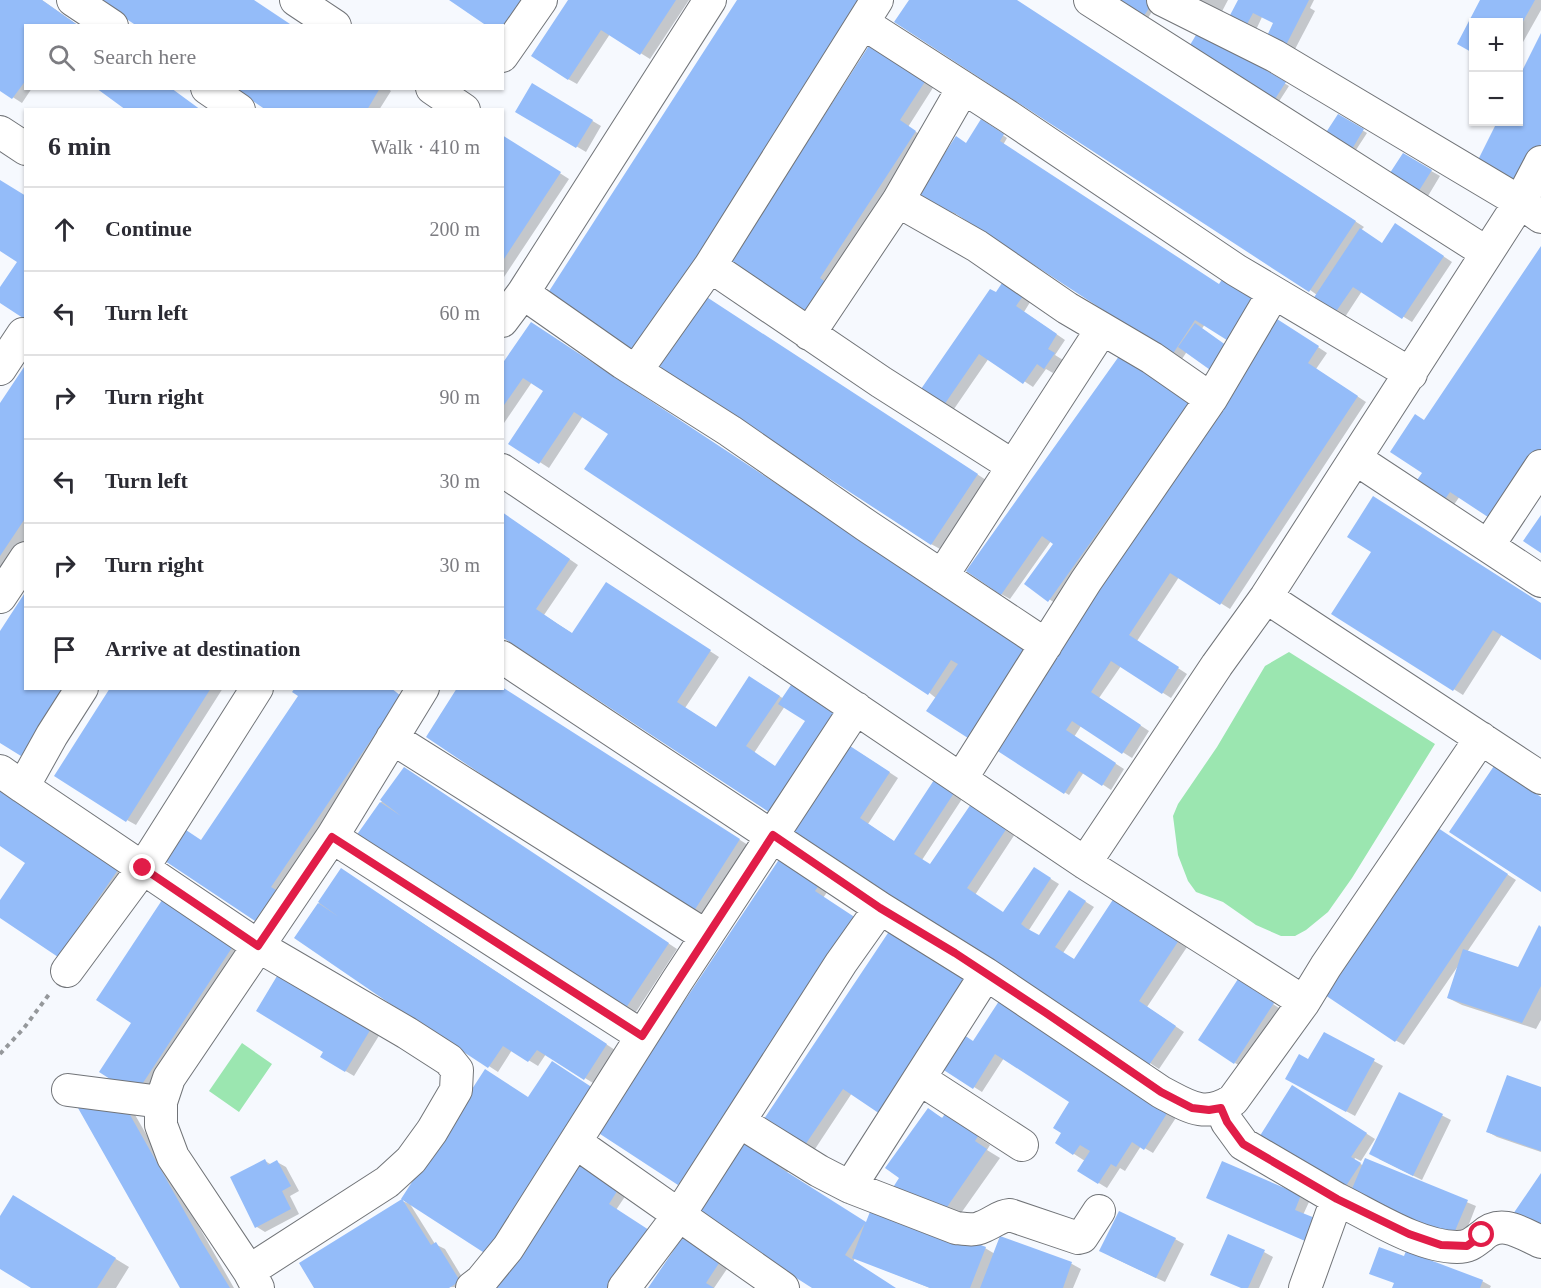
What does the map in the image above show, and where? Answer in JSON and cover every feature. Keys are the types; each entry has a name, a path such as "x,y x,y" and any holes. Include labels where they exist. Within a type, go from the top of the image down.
{"street":[{"path":"73,0 109,24"},
{"path":"296,0 332,24"},
{"path":"504,53 541,0"},
{"path":"504,318 523,293 710,0"},
{"path":"1090,0 1486,253"},
{"path":"1163,0 1275,56 1531,209"},
{"path":"636,371 710,267 870,11 963,88 1273,294 1411,374"},
{"path":"809,334 898,201 963,88"},
{"path":"210,90 236,108"},
{"path":"435,90 462,108"},
{"path":"466,108 480,90"},
{"path":"0,132 24,148"},
{"path":"1085,863 1266,597 1411,374 1486,253 1531,209 1541,162"},
{"path":"898,201 977,246 1067,308 1161,364 1211,399"},
{"path":"710,267 1013,466"},
{"path":"523,293 1046,645"},
{"path":"961,779 1154,480 1188,436 1273,294"},
{"path":"0,369 16,329"},
{"path":"942,576 1102,329"},
{"path":"1356,459 1541,581"},
{"path":"1488,546 1541,466"},
{"path":"504,471 1085,863 1304,1002"},
{"path":"0,597 24,561"},
{"path":"1266,597 1541,778"},
{"path":"504,658 880,908 987,974 1161,1092 1192,1108 1209,1110 1221,1108 1233,1100 1304,1002 1481,738"},
{"path":"81,690 52,735 11,779 258,946 432,1049 454,1065 458,1077 456,1090 432,1131 411,1160 387,1182 253,1280 173,1157 161,1125 161,1102 169,1078 258,946 332,837 422,690"},
{"path":"67,970 143,868 256,690"},
{"path":"472,1288 481,1281 508,1248 706,936 856,708"},
{"path":"393,738 706,936"},
{"path":"332,837 642,1036"},
{"path":"624,1288 679,1215 841,963 880,908"},
{"path":"850,1187 987,974"},
{"path":"920,1079 1022,1145"},
{"path":"68,1090 161,1102"},
{"path":"1221,1108 1227,1122 1243,1144 1337,1199 1409,1234 1441,1245 1467,1246 1490,1229 1499,1227 1513,1229 1541,1242"},
{"path":"740,1122 819,1171 850,1187 956,1228 969,1230 982,1228 1003,1215 1010,1215 1078,1238 1082,1237 1099,1211"},
{"path":"575,1142 775,1286"},
{"path":"1305,1288 1337,1199"}],"path":[{"path":"0,1054 24,1028 67,970"}],"green space":[{"path":"1289,652 1435,744 1352,878 1328,912 1295,936 1281,936 1256,925 1223,902 1196,892 1188,881 1178,855 1173,816 1178,804 1217,747 1265,666"},
{"path":"242,1043 272,1064 239,1112 209,1091"}],"building":[{"path":"0,0 42,0 76,24 24,24 24,83 12,99 0,91"},
{"path":"98,0 254,0 290,24 134,24"},
{"path":"449,0 521,0 504,25 484,24"},
{"path":"568,0 676,0 640,55 601,30 568,80 531,56"},
{"path":"737,0 862,0 633,355 544,299"},
{"path":"909,0 1017,0 1356,221 1309,292 894,22"},
{"path":"1103,0 1150,0 1153,2 1140,22"},
{"path":"1238,0 1309,0 1285,47 1266,38 1273,23 1253,13 1245,28 1228,19"},
{"path":"1480,0 1535,0 1523,21 1523,18 1471,18"},
{"path":"1469,21 1469,51 1457,44"},
{"path":"1199,30 1286,82 1273,102 1187,50"},
{"path":"1541,33 1541,144 1520,185 1476,164 1495,126 1523,126 1523,69"},
{"path":"872,41 928,77 900,120 916,131 820,278 827,283 806,316 724,264 780,184"},
{"path":"532,83 593,120 576,148 515,112"},
{"path":"99,90 174,90 198,108 123,108"},
{"path":"237,90 379,90 368,108 263,108"},
{"path":"1338,114 1364,129 1352,149 1325,134"},
{"path":"981,119 1004,134 1000,141 1219,284 1223,278 1257,300 1230,342 1195,320 1172,355 953,212 950,216 917,195 956,136 966,143"},
{"path":"504,136 561,172 504,259"},
{"path":"1403,153 1432,170 1415,197 1386,179"},
{"path":"0,180 24,195 24,319 0,303 0,287 17,262 0,251"},
{"path":"1395,223 1444,256 1402,319 1353,287 1335,313 1313,299 1360,228 1382,243"},
{"path":"1541,246 1541,450 1494,521 1450,492 1443,502 1415,483 1422,473 1390,452 1415,414 1424,420"},
{"path":"1004,280 1025,293 1016,306 1057,334 1048,349 1055,353 1044,369 1037,364 1023,384 979,354 944,405 921,389 990,289 996,292"},
{"path":"699,292 978,474 931,545 652,363"},
{"path":"1277,319 1319,346 1308,363 1358,396 1220,605 1170,573 1129,635 1179,667 1162,694 1111,661 1091,692 1141,725 1122,754 1072,721 1066,730 1116,763 1102,786 1079,771 1064,794 993,748"},
{"path":"531,322 1030,651 971,740 926,711 958,664 951,660 928,695 760,585 584,469 608,434 574,412 539,464 508,444 543,391 523,378 504,405 504,361"},
{"path":"1195,323 1230,348 1213,372 1178,347"},
{"path":"1122,352 1191,402 1048,602 1024,584 1053,544 1042,536 1001,595 966,571"},
{"path":"24,367 24,520 0,556 0,403"},
{"path":"1373,496 1541,603 1541,660 1493,630 1453,691 1331,614 1371,552 1347,537"},
{"path":"504,513 570,559 536,609 558,624 572,633 606,582 711,650 677,702 716,727 749,676 780,696 746,746 775,766 805,721 778,704 793,682 846,715 778,818 504,638"},
{"path":"1541,515 1541,553 1523,541"},
{"path":"24,594 24,690 64,690 21,756 0,743 0,631"},
{"path":"504,688 740,839 694,911 521,801 426,737 456,690"},
{"path":"109,690 210,690 126,822 54,776"},
{"path":"294,690 394,690 401,696 271,887 276,890 255,921 165,861 186,830 201,840 298,696 292,692"},
{"path":"850,746 890,772 860,818 894,841 934,780 954,793 914,854 930,864 971,804 1007,828 967,888 1003,912 1034,867 1051,878 1021,924 1026,928 1039,935 1069,890 1086,901 1055,947 1074,959 1114,898 1179,940 1139,1001 1176,1026 1149,1065 793,831"},
{"path":"1494,766 1541,797 1541,892 1449,832"},
{"path":"404,767 669,943 622,1014 356,836 380,802 401,816 380,800"},
{"path":"0,781 122,864 58,957 0,918 0,900 25,863 0,846"},
{"path":"1438,828 1508,874 1395,1042 1325,995"},
{"path":"784,852 824,878 815,891 856,918 678,1185 597,1132"},
{"path":"341,868 607,1044 584,1080 537,1050 528,1062 503,1046 488,1068 294,938 318,903 339,917 318,902"},
{"path":"168,891 239,937 135,1095 99,1072 131,1023 96,1000"},
{"path":"1539,925 1541,927 1541,986 1522,1023 1447,998 1463,949 1518,967"},
{"path":"890,930 971,983 883,1116 843,1089 805,1145 764,1119"},
{"path":"280,971 372,1027 345,1072 320,1057 323,1052 256,1011"},
{"path":"1238,979 1274,1003 1234,1064 1198,1040"},
{"path":"1001,998 1171,1107 1144,1150 1132,1142 1116,1167 1111,1164 1098,1184 1077,1171 1090,1151 1080,1145 1073,1155 1055,1143 1061,1133 1053,1128 1069,1102 995,1054 973,1089 936,1065 958,1031 973,1041"},
{"path":"1324,1032 1375,1059 1346,1112 1285,1079 1299,1054 1308,1059"},
{"path":"552,1061 593,1088 486,1254 401,1199 485,1069 528,1097"},
{"path":"1507,1075 1541,1087 1541,1151 1486,1132"},
{"path":"1292,1085 1367,1133 1351,1157 1361,1163 1340,1195 1256,1142"},
{"path":"1399,1092 1443,1114 1413,1176 1369,1154"},
{"path":"125,1106 230,1288 180,1288 78,1108"},
{"path":"928,1108 942,1118 945,1114 978,1136 975,1141 987,1149 945,1210 935,1203 932,1207 892,1189 899,1178 885,1168"},
{"path":"746,1136 783,1160 779,1167 866,1222 873,1204 986,1247 970,1288 930,1288 852,1258 865,1223 845,1255 896,1288 812,1288 696,1214"},
{"path":"584,1154 624,1180 609,1204 649,1230 610,1288 494,1288"},
{"path":"1365,1158 1468,1200 1452,1238 1349,1196"},
{"path":"265,1159 268,1165 277,1160 291,1186 282,1191 291,1209 255,1228 230,1177"},
{"path":"1222,1161 1301,1195 1295,1210 1315,1218 1305,1241 1206,1198"},
{"path":"1541,1173 1541,1234 1511,1217"},
{"path":"13,1195 116,1258 97,1288 31,1288 0,1269 0,1216"},
{"path":"402,1199 431,1245 436,1242 460,1281 449,1288 314,1288 299,1263"},
{"path":"1119,1211 1176,1238 1156,1278 1099,1251"},
{"path":"686,1232 723,1257 706,1283 714,1288 648,1288"},
{"path":"1228,1234 1265,1250 1248,1288 1241,1288 1210,1275"},
{"path":"1000,1236 1072,1262 1063,1288 980,1288"},
{"path":"1379,1247 1404,1256 1406,1251 1483,1280 1480,1288 1392,1288 1394,1283 1369,1274"}],"route":[{"path":"143,868 258,946 332,837 642,1036 773,835 880,908 955,953 1046,1013 1161,1092 1192,1108 1209,1110 1221,1108 1227,1122 1243,1144 1280,1167 1337,1199 1409,1234 1441,1245 1467,1246 1482,1235"}]}
